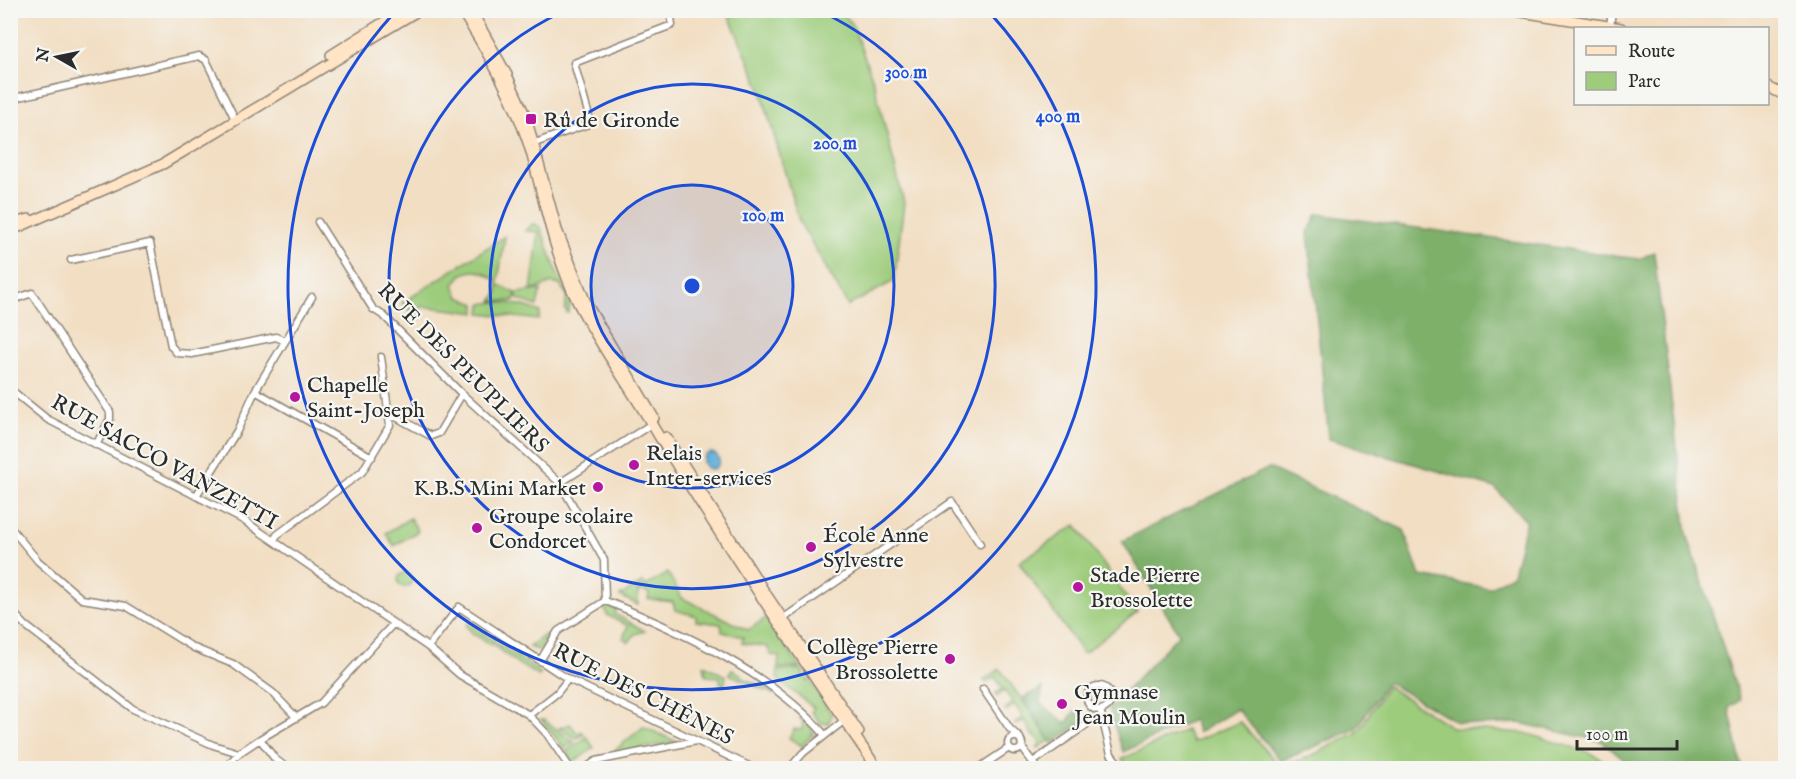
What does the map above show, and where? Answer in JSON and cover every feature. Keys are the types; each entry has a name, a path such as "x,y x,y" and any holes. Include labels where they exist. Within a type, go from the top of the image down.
{"main road":[{"path":"10,224 55,208 136,171 234,117 403,10"},
{"path":"10,231 163,164 419,10"},
{"path":"461,10 484,46 517,113 531,152 550,232 561,265 579,305 780,621 877,768"},
{"path":"471,10 507,75 535,143 557,230 577,283 586,303 654,422"},
{"path":"1508,10 1610,27"},
{"path":"1769,88 1785,96"},
{"path":"846,719 884,768"}],"street":[{"path":"535,143 591,123 574,63 672,25 670,10"},
{"path":"1610,27 1612,10"},
{"path":"10,99 199,56 206,60 234,117"},
{"name":"RUE DES PEUPLIERS","path":"318,222 373,309 384,316 462,394 560,483 604,560 605,602"},
{"path":"70,260 150,243 171,346 177,353 192,354 276,337 285,341"},
{"path":"10,301 32,293 110,412 110,419 96,445"},
{"path":"196,496 237,431 255,391 312,297"},
{"path":"274,540 277,535 362,472 372,457 390,425 381,357"},
{"name":"RUE SACCO VANZETTI","path":"10,389 47,419 196,496 274,540 428,647 460,675 529,715 547,734 570,768"},
{"path":"255,391 372,457"},
{"path":"390,417 396,417 431,436 439,433 462,394"},
{"path":"560,483 654,422"},
{"path":"780,621 952,502 980,544"},
{"path":"10,527 38,561 82,598 126,606 194,648 233,664 273,693 295,717"},
{"path":"540,661 558,631 605,602 625,608 759,677 808,715 824,734"},
{"name":"RUE DES CHÊNES","path":"428,647 459,607 568,679 753,768"},
{"path":"10,609 25,625 133,709 213,746 239,753"},
{"path":"225,768 239,753 321,703 393,624"},
{"path":"529,715 556,693 568,679"},
{"path":"1101,713 1110,703 1112,696 1108,689 1094,686 1088,691 1086,699 1089,706 1101,713 1112,754 1122,768"},
{"path":"983,689 1010,729 1021,741 1037,768"},
{"path":"790,768 824,734 846,719"},
{"path":"1033,762 1086,724"},
{"path":"1009,748 1010,729"},
{"path":"980,768 1009,748 1017,750 1021,747 1018,737 1010,738"},
{"path":"260,739 275,759 287,768"},
{"path":"586,768 596,761 696,741"}],"green space":[{"path":"727,11 842,11 853,26 874,83 904,203 894,281 848,306 799,221 760,87"},
{"path":"1317,214 1639,259 1654,252 1687,534 1740,700 1729,708 1742,768 1634,768 1601,741 1519,723 1481,725 1457,722 1387,682 1356,729 1281,761 1237,709 1198,733 1193,720 1123,752 1109,709 1179,634 1122,541 1269,468 1404,530 1420,576 1489,588 1513,574 1526,521 1495,488 1329,439 1308,233"},
{"path":"534,223 541,228 558,275 572,301 568,313 565,310 567,295 560,285 552,283 531,291 539,232 525,231"},
{"path":"505,236 498,282 485,273 471,271 461,275 454,285 459,297 476,304 476,313 422,306 419,318 402,303"},
{"path":"497,284 516,293 514,301 492,301 498,292"},
{"path":"541,290 537,306 517,299 517,293"},
{"path":"495,302 519,305 540,312 539,320 481,313 482,304"},
{"path":"410,518 418,531 394,546 386,533"},
{"name":"Stade Pierre Brossolette","path":"1076,525 1137,612 1083,654 1019,562"},
{"path":"402,573 408,573 412,580 408,587 402,587 398,583 398,577"},
{"path":"668,573 682,598 748,630 766,618 800,667 778,668 779,656 770,655 768,647 742,643 743,637 722,632 721,624 696,621 696,616 675,610 673,602 648,599 649,593 638,590 638,605 620,596 643,582 646,586"},
{"path":"604,607 617,609 615,614 645,631 635,634 629,642 623,638 628,626 607,615"},
{"path":"468,623 495,641 492,645 473,634 466,626"},
{"path":"545,635 549,635 539,650 529,647"},
{"path":"497,643 541,673 539,676 506,655 495,646"},
{"path":"704,665 726,676 724,686 720,682 720,677 706,676"},
{"path":"732,669 742,675 741,677 761,686 763,682 775,695 729,674"},
{"path":"802,669 804,673 802,674 807,681 809,679 832,715 828,724 821,723 811,712 814,708 777,679 778,670"},
{"path":"1000,669 1050,740 1037,749 1040,744 1024,720 1016,725 1015,723 1023,717 1015,705 1006,711 1005,709 1013,703 1005,691 997,697 995,694 1003,689 995,677 986,683 984,680"},
{"path":"1387,686 1453,728 1525,733 1591,753 1616,768 1128,768 1122,759 1186,730 1193,742 1240,722 1280,766 1307,758 1358,732"},
{"path":"1043,687 1040,703 1066,723 1075,711 1084,721 1052,744 1023,698"},
{"path":"799,718 802,718 814,733 802,746 789,738 794,729 802,730 803,720"},
{"path":"541,720 544,720 574,742 564,748"},
{"path":"570,724 578,734 581,731 585,735 576,738 559,728"},
{"path":"642,728 677,742 610,754"},
{"path":"587,737 594,748 573,762 566,751"}],"water":[{"path":"711,453 717,455 719,461 717,467 711,469 705,467 703,461 705,455"}],"place":[{"name":"Rû de Gironde","path":"531,119"},
{"name":"Chapelle Saint-Joseph","path":"295,397"},
{"name":"Relais Inter-services","path":"634,465"},
{"name":"K.B.S Mini Market","path":"598,487"},
{"name":"Groupe scolaire Condorcet","path":"477,528"},
{"name":"École Anne Sylvestre","path":"811,547"},
{"name":"Stade Pierre Brossolette","path":"1078,587"},
{"name":"Collège Pierre Brossolette","path":"950,659"},
{"name":"Gymnase Jean Moulin","path":"1062,704"}]}
